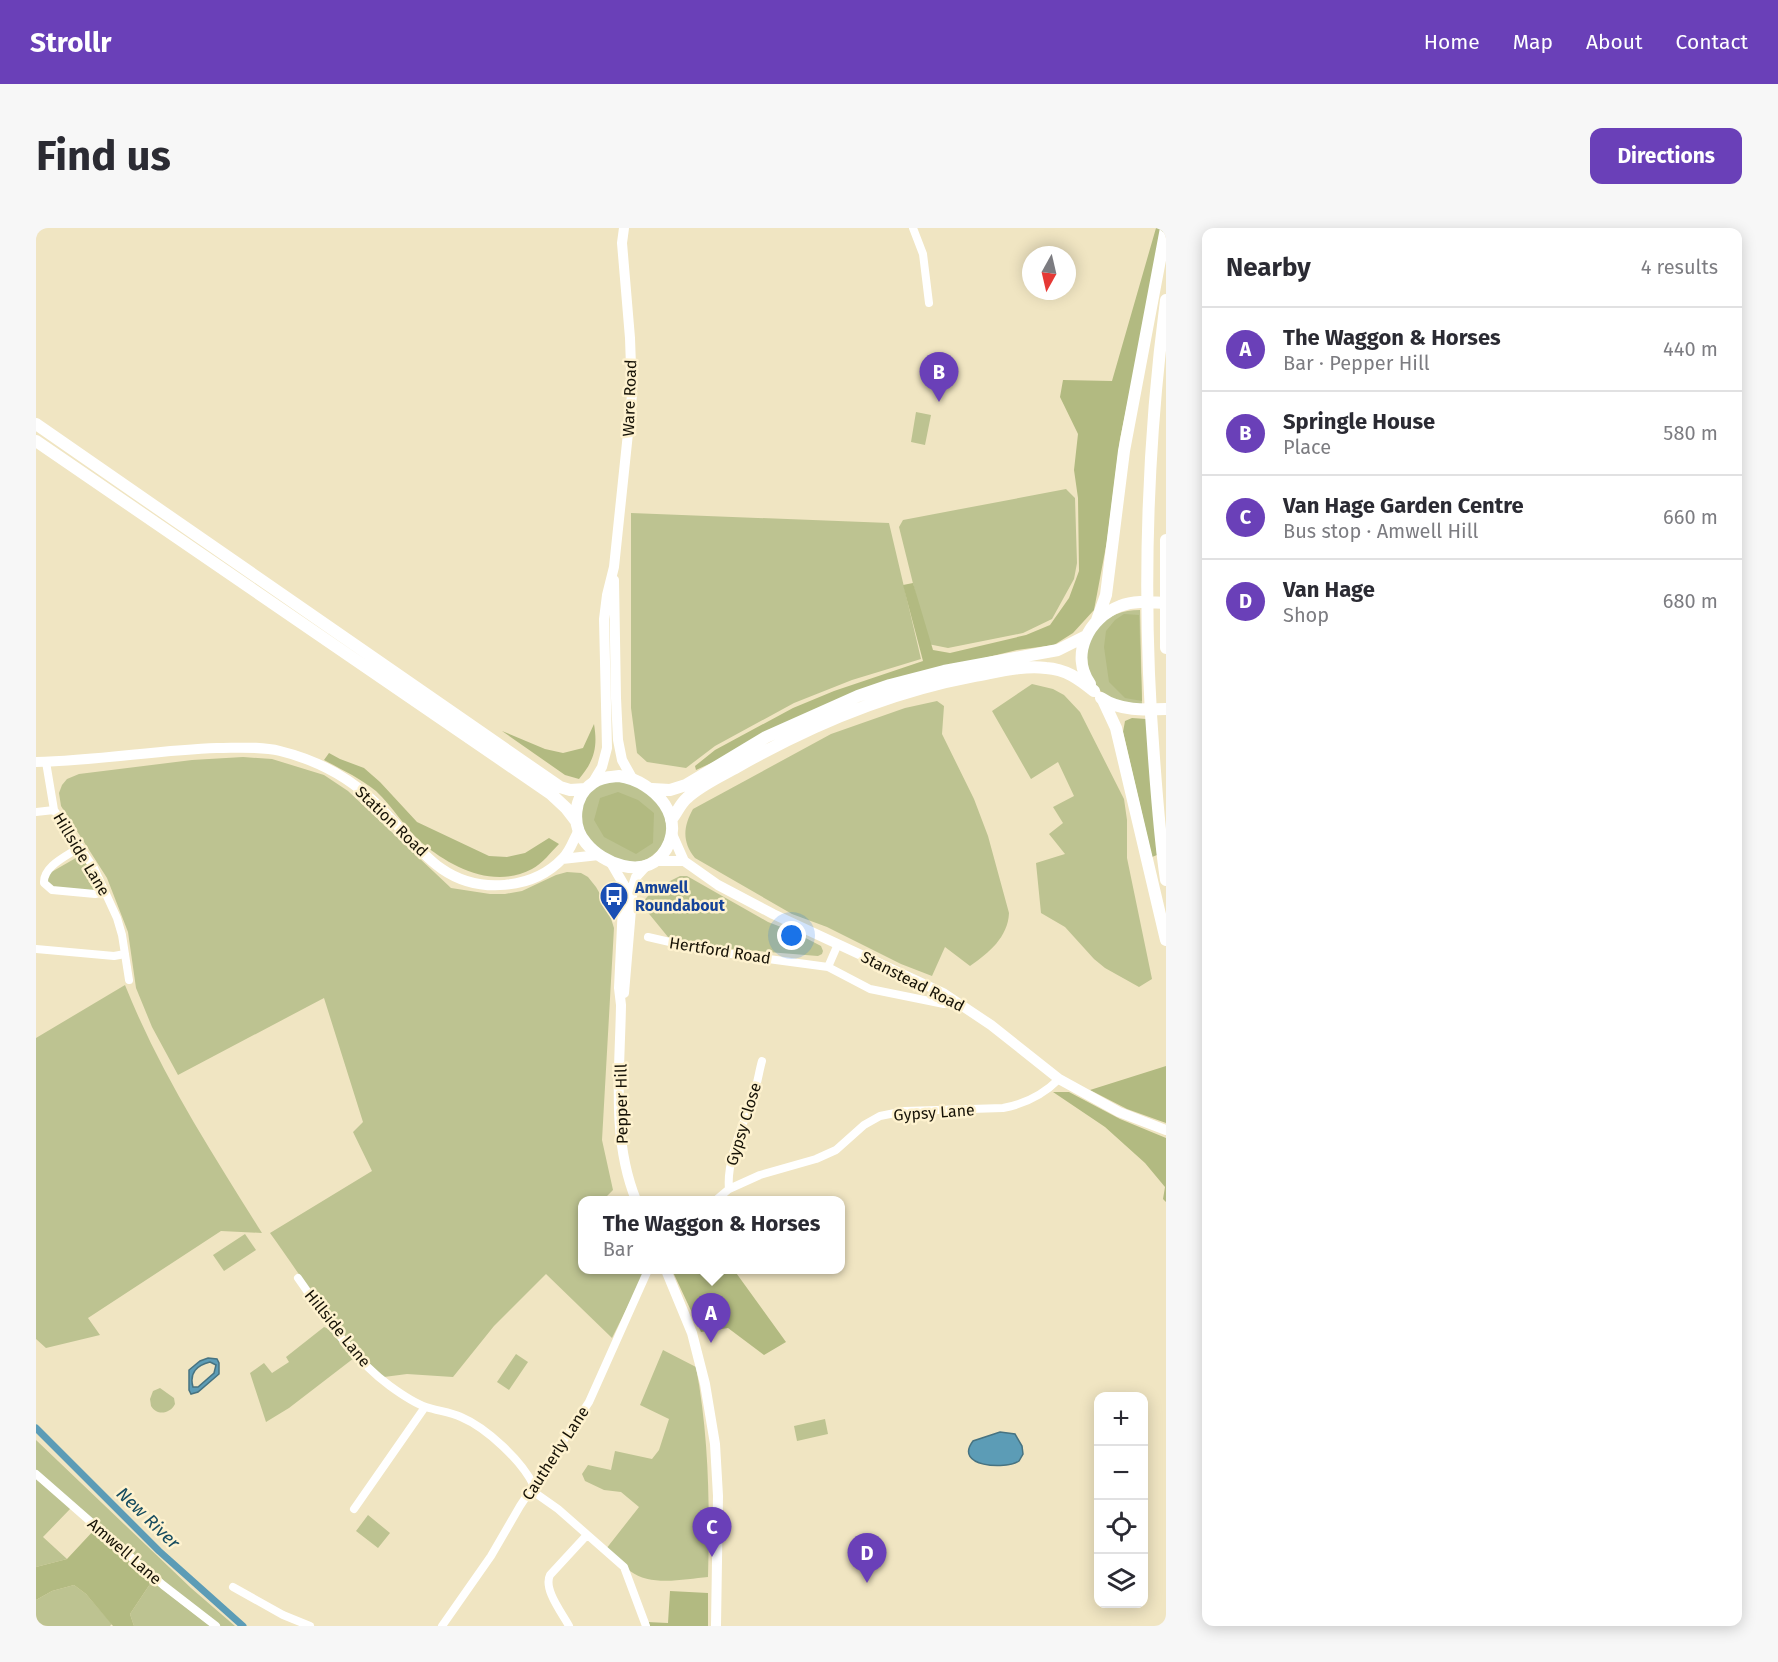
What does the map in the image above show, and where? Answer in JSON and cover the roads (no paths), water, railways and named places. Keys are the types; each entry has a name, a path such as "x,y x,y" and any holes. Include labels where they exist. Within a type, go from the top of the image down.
{"highway":[{"path":"1166,228 1124,451 1106,595 1097,620 1086,636 1081,653 1086,679 1099,695 1116,728 1166,940"},
{"path":"1166,300 1151,452 1147,629 1152,733 1166,880"},
{"path":"36,424 560,787 570,790 605,778 619,776 632,778 652,789 662,799 671,820 672,834 663,853 651,863 623,866 605,858 586,843 566,808 551,794 36,441"},
{"path":"1166,540 1166,648"},
{"path":"1097,620 1120,606 1137,602 1166,603"},
{"path":"652,789 670,790 686,785 766,737 858,696 944,671 1058,650 1086,636"},
{"path":"671,820 682,804 694,793 773,746 842,714 898,694 961,678 1039,667 1056,669 1070,674 1099,695 1125,708 1166,709"},
{"path":"577,826 576,808 590,785"}],"main road":[{"name":"Ware Road","path":"624,228 622,243 632,394 614,567 618,740 622,760 632,778"},
{"name":"Ware Road","path":"590,785 602,767 607,748 603,642 607,596 614,567"},
{"name":"Station Road","path":"41,762 248,747 277,750 302,756 348,781 390,816 442,869 463,880 487,885 507,885 542,874 562,859 572,846 577,826"},
{"path":"651,863 684,861 672,834"},
{"name":"Station Road","path":"562,859 605,858"},
{"name":"Pepper Hill","path":"605,858 624,885 619,988 621,1005 620,1133 624,1166 635,1196"},
{"name":"Stanstead Road","path":"684,861 718,885 744,899 916,979 957,1001 1059,1079 1119,1112 1166,1130"},
{"name":"Pepper Hill","path":"621,1005 626,986 633,886 636,877 651,863"},
{"path":"668,1274 692,1333 705,1383 713,1431 717,1473 716,1626"}],"street":[{"path":"913,228 923,254 929,303"},
{"name":"Hillside Lane","path":"41,762 54,810 94,868 117,918 129,980"},
{"path":"36,812 54,810"},
{"path":"80,847 49,868 44,877 44,883 51,890 95,894 105,892"},
{"name":"Hertford Road","path":"648,937 709,951 828,967 870,989 945,1004"},
{"path":"828,967 838,944"},
{"path":"36,948 114,956 125,954"},
{"name":"Gypsy Close","path":"729,1189 730,1164 755,1089 762,1060"},
{"name":"Gypsy Lane","path":"721,1196 729,1189 772,1170 830,1154 864,1125 889,1113 905,1110 1016,1106 1042,1093 1059,1079"},
{"name":"Cautherly Lane","path":"442,1626 491,1556 532,1488 589,1402 646,1274"},
{"name":"Hillside Lane","path":"298,1278 354,1353 387,1384 425,1407 442,1410 463,1418 499,1443 528,1473 532,1488"},
{"path":"354,1509 425,1407"},
{"path":"528,1473 541,1474"},
{"name":"Amwell Lane","path":"36,1474 163,1585 216,1626"},
{"path":"532,1488 624,1567 646,1626"},
{"path":"569,1626 548,1589 547,1581 586,1536"},
{"path":"233,1587 283,1615 310,1626"}],"water":[{"path":"208,1358 217,1359 219,1374 198,1392 191,1394 189,1370","holes":["210,1362 216,1365 214,1373 198,1387 193,1387 192,1378 195,1370"]},
{"path":"1000,1432 1015,1434 1022,1446 1023,1454 1019,1461 1012,1464 993,1465 975,1461 970,1456 969,1450 973,1441"}],"waterway":[{"name":"New River","path":"36,1428 159,1551 243,1626"}],"place":[{"name":"Springle House","path":"939,402"},
{"name":"Amwell Roundabout","path":"614,922"},
{"name":"The Waggon & Horses","path":"711,1343"},
{"name":"Van Hage Garden Centre","path":"712,1557"},
{"name":"Van Hage","path":"867,1583"}]}
